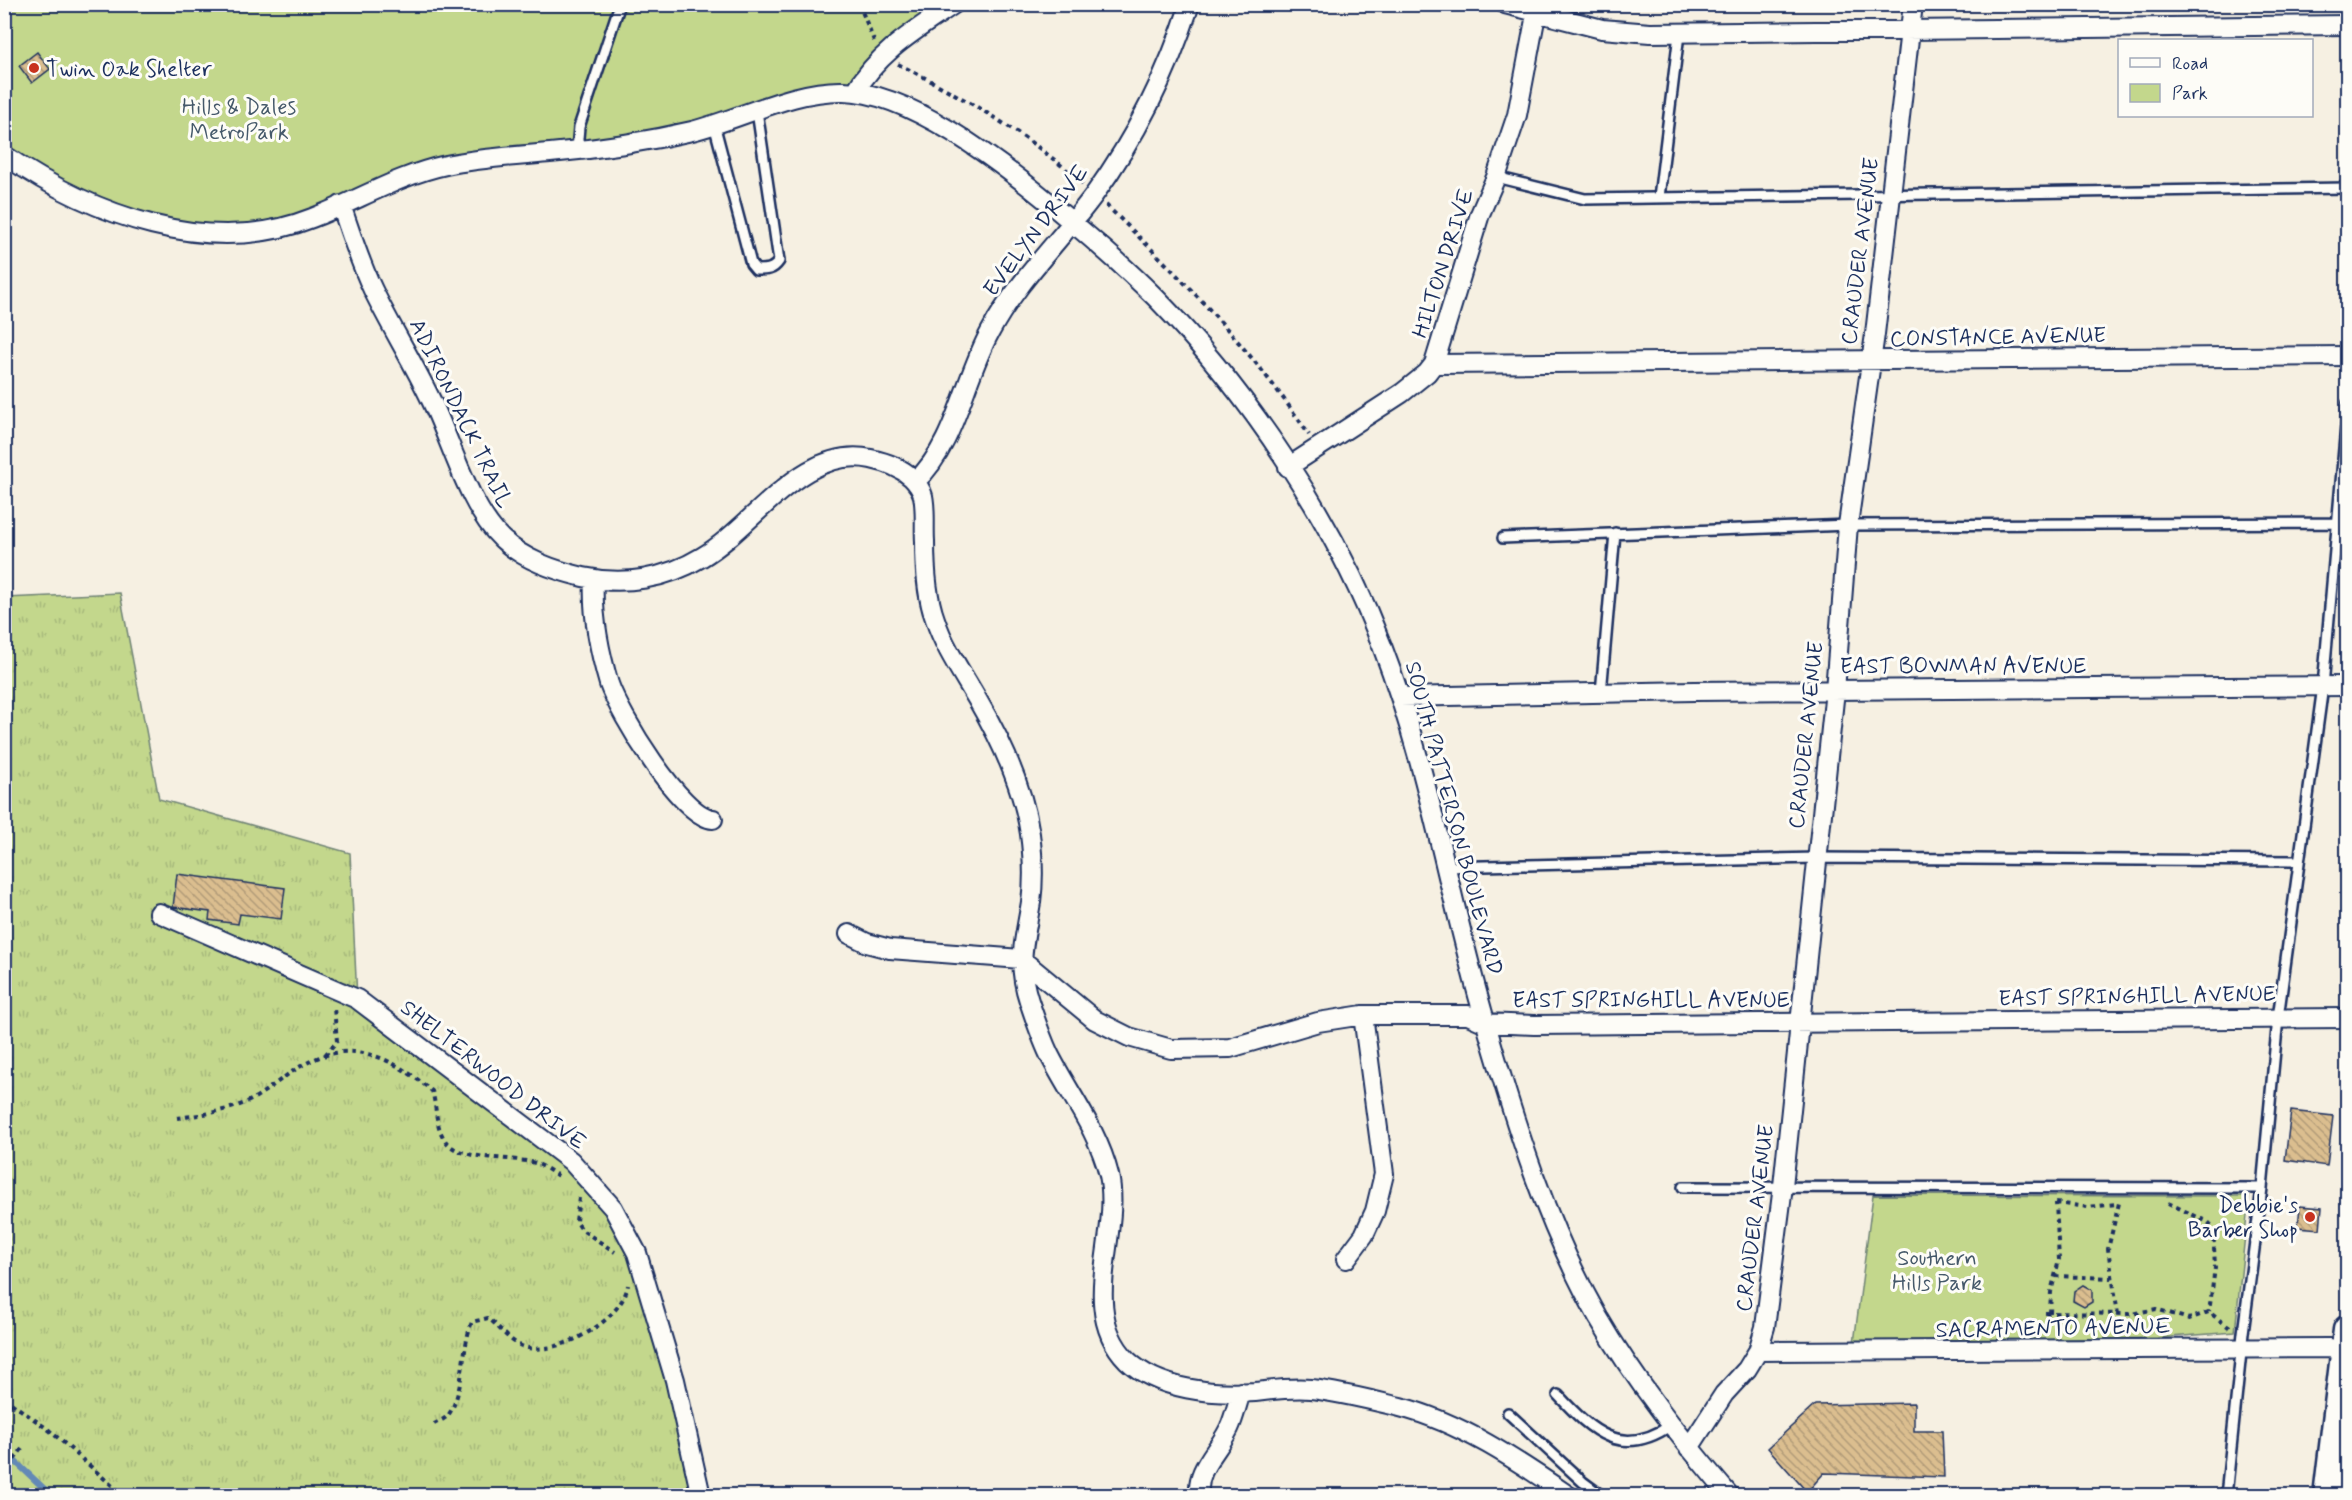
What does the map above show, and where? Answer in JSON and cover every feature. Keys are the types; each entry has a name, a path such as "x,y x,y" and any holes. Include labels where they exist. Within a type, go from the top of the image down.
{"main road":[{"path":"2328,1496 2347,1345"}],"street":[{"path":"855,92 868,70 882,55 954,4"},
{"name":"EVELYN DRIVE","path":"915,481 931,467 948,435 971,369 990,330 1022,283 1095,194 1157,91 1190,4"},
{"path":"1505,4 1537,9 1602,28 1679,34 2348,25"},
{"name":"CRAUDER AVENUE","path":"1689,1448 1724,1394 1747,1369 1758,1351 1765,1327 1784,1186 1835,690 1848,525 1871,361 1913,4"},
{"name":"HILTON DRIVE","path":"1288,467 1402,393 1427,373 1434,364 1476,225 1496,177 1516,115 1537,9"},
{"name":"SOUTH PATTERSON BOULEVARD","path":"4,155 65,191 136,219 184,231 212,235 248,234 280,229 341,206 402,178 436,167 466,161 621,144 714,124 834,91 855,92 888,100 959,137 1020,179 1072,222 1154,296 1197,344 1245,405 1327,528 1362,600 1400,697 1486,1023 1544,1199 1570,1262 1600,1320 1671,1425 1730,1496"},
{"name":"ADIRONDACK TRAIL","path":"341,206 372,286 431,399 482,513 502,539 543,566 594,580 627,582 684,567 729,539 790,483 809,469 828,461 864,457 888,463 915,481"},
{"name":"CONSTANCE AVENUE","path":"1434,364 2348,356"},
{"path":"915,481 924,500 925,549 933,615 945,644 989,720 1015,777 1024,804 1033,867 1031,901 1021,959 1026,991 1049,1054 1092,1130 1109,1176 1111,1215 1102,1271 1108,1326 1116,1345 1128,1361 1161,1381 1198,1389 1241,1392 1283,1388 1315,1389 1406,1409 1443,1422 1488,1446 1569,1496"},
{"path":"594,580 596,623 610,687 662,775 690,808 713,819"},
{"name":"EAST BOWMAN AVENUE","path":"1400,697 1835,690 2348,686"},
{"name":"SHELTERWOOD DRIVE","path":"159,913 357,999 571,1161 613,1208 637,1253 650,1290 675,1380 701,1496"},
{"path":"849,934 867,943 890,949 998,955 1021,959"},
{"name":"EAST SPRINGHILL AVENUE","path":"1021,959 1095,1020 1129,1037 1171,1049 1230,1048 1318,1022 1363,1015 1468,1015 1486,1023 1799,1023 2348,1018"},
{"path":"1346,1259 1364,1235 1384,1174 1363,1015"},
{"name":"SACRAMENTO AVENUE","path":"1758,1351 2242,1341 2329,1348 2347,1345"},
{"path":"1200,1496 1199,1480 1231,1424 1241,1392"}],"lane":[{"path":"577,150 579,127 620,4"},
{"path":"1659,197 1679,34"},
{"path":"714,124 751,264 756,270 767,270 775,267 779,261 757,111"},
{"path":"1496,177 1586,199 2348,188"},
{"path":"2226,1496 2242,1341 2262,1188 2278,1018 2323,686 2348,403"},
{"path":"1503,538 1848,525 2337,523"},
{"path":"1600,693 1615,533"},
{"path":"1445,867 1817,858 2299,861"},
{"path":"1683,1187 2262,1188"},
{"path":"1558,1395 1586,1426 1608,1438 1628,1441 1650,1437 1671,1425"},
{"path":"1508,1413 1583,1482 1602,1496"}],"path":[{"path":"859,4 869,34 882,55 1045,153 1095,194 1198,295 1255,361 1317,448"},
{"path":"325,1055 337,1041 338,1023 330,987"},
{"path":"177,1118 224,1110 245,1102 303,1065 325,1055 359,1050 380,1057 416,1077 432,1091 437,1123 444,1140 452,1148 467,1154 537,1164 566,1182"},
{"path":"2058,1187 2056,1203 2059,1260 2048,1313 2118,1314 2156,1309 2189,1319 2206,1316 2209,1312 2215,1268 2213,1227 2179,1206 2163,1202"},
{"path":"578,1193 576,1221 582,1230 618,1254 621,1259"},
{"path":"2056,1203 2088,1207 2125,1203"},
{"path":"2118,1314 2111,1278 2109,1242 2119,1203"},
{"path":"434,1424 448,1416 454,1404 466,1336 472,1322 488,1318 512,1341 525,1347 555,1345 579,1336 611,1318 628,1287 626,1275"},
{"path":"2055,1276 2111,1278"},
{"path":"2209,1312 2228,1326 2242,1341"},
{"path":"4,1398 49,1430 124,1496"},
{"path":"9,1467 22,1449"}],"green space":[{"name":"Hills & Dales MetroPark","path":"5,5 954,5 855,92 694,131 466,161 280,229 136,219 5,155"},
{"path":"120,593 159,799 350,853 357,999 533,1130 624,1227 701,1495 5,1495 5,598"},
{"name":"Southern Hills Park","path":"1873,1195 2249,1196 2235,1332 2157,1338 1854,1343"}],"building":[{"name":"Twin Oak Shelter","path":"37,52 50,69 32,83 19,66"},
{"path":"177,874 285,888 281,919 240,914 238,924 209,920 210,912 173,907"},
{"path":"2291,1111 2333,1116 2327,1166 2285,1160"},
{"name":"Debbie's Barber Shop","path":"2300,1206 2322,1208 2320,1229 2298,1227"},
{"path":"2083,1285 2092,1290 2092,1302 2084,1307 2073,1301 2074,1291"},
{"path":"1914,1403 1914,1431 1942,1431 1944,1477 1824,1473 1807,1492 1768,1448 1815,1405"}],"waterway":[{"path":"4,1451 52,1496"}],"place":[{"name":"Twin Oak Shelter","path":"34,68"},
{"name":"Debbie's Barber Shop","path":"2310,1217"}]}
